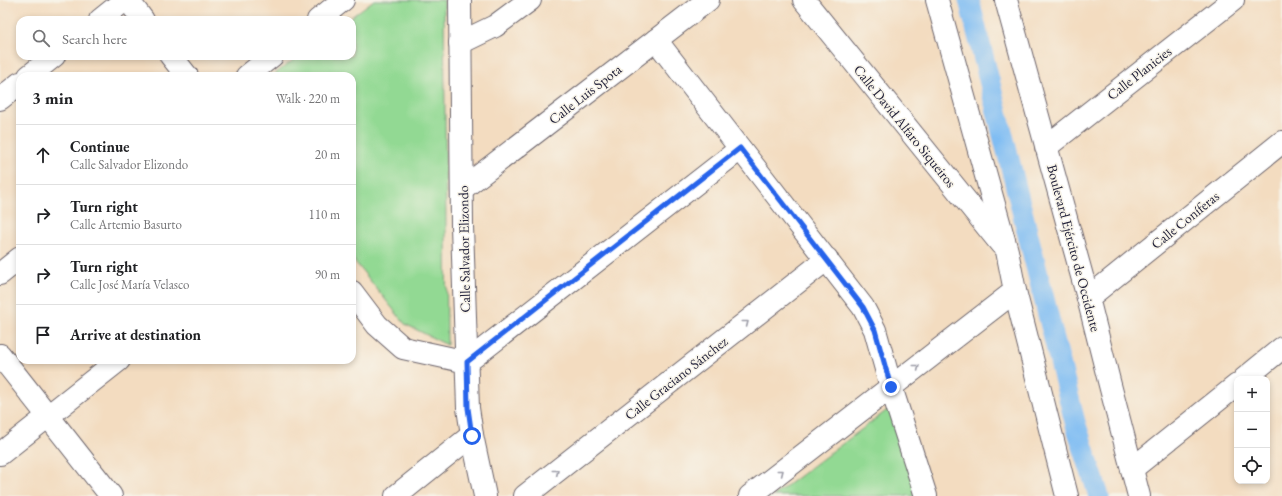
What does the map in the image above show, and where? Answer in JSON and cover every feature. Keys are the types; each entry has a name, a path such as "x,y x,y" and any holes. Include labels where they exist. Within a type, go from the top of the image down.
{"street":[{"path":"105,16 127,0 140,16"},
{"name":"Calle Salvador Elizondo","path":"460,0 462,226 468,408 472,436 485,496"},
{"path":"460,43 495,26 530,0"},
{"name":"Calle Luis Spota","path":"462,189 708,0"},
{"name":"Calle David Alfaro Siqueiros","path":"804,0 1007,251"},
{"path":"938,0 1007,251 1015,291 1068,496"},
{"name":"Boulevard Ejército de Occidente","path":"1006,0 1088,298 1139,496"},
{"name":"Calle Planicies","path":"1046,147 1233,0"},
{"path":"656,40 863,307 875,330 891,387 926,496"},
{"path":"34,72 49,60"},
{"path":"174,60 184,72"},
{"path":"252,72 267,60"},
{"path":"0,99 16,86"},
{"name":"Calle Coníferas","path":"1088,298 1282,142"},
{"path":"356,297 377,325 403,348 467,362 740,148"},
{"name":"Calle Graciano Sánchez","path":"525,496 827,260"},
{"path":"0,274 16,261"},
{"path":"750,496 1015,291"},
{"path":"1248,376 1282,348"},
{"path":"0,355 111,496"},
{"path":"0,454 114,364"},
{"path":"1132,469 1234,387"},
{"path":"396,496 472,436"}],"green space":[{"path":"374,0 444,0 447,345 405,324 356,263 356,72 277,72 294,60 356,60 356,16 352,16"},
{"path":"898,402 919,496 773,496"}],"waterway":[{"path":"969,0 1075,422 1099,496"}],"route":[{"path":"472,436 468,408 467,362 740,148 863,307 875,330 891,387"}]}
